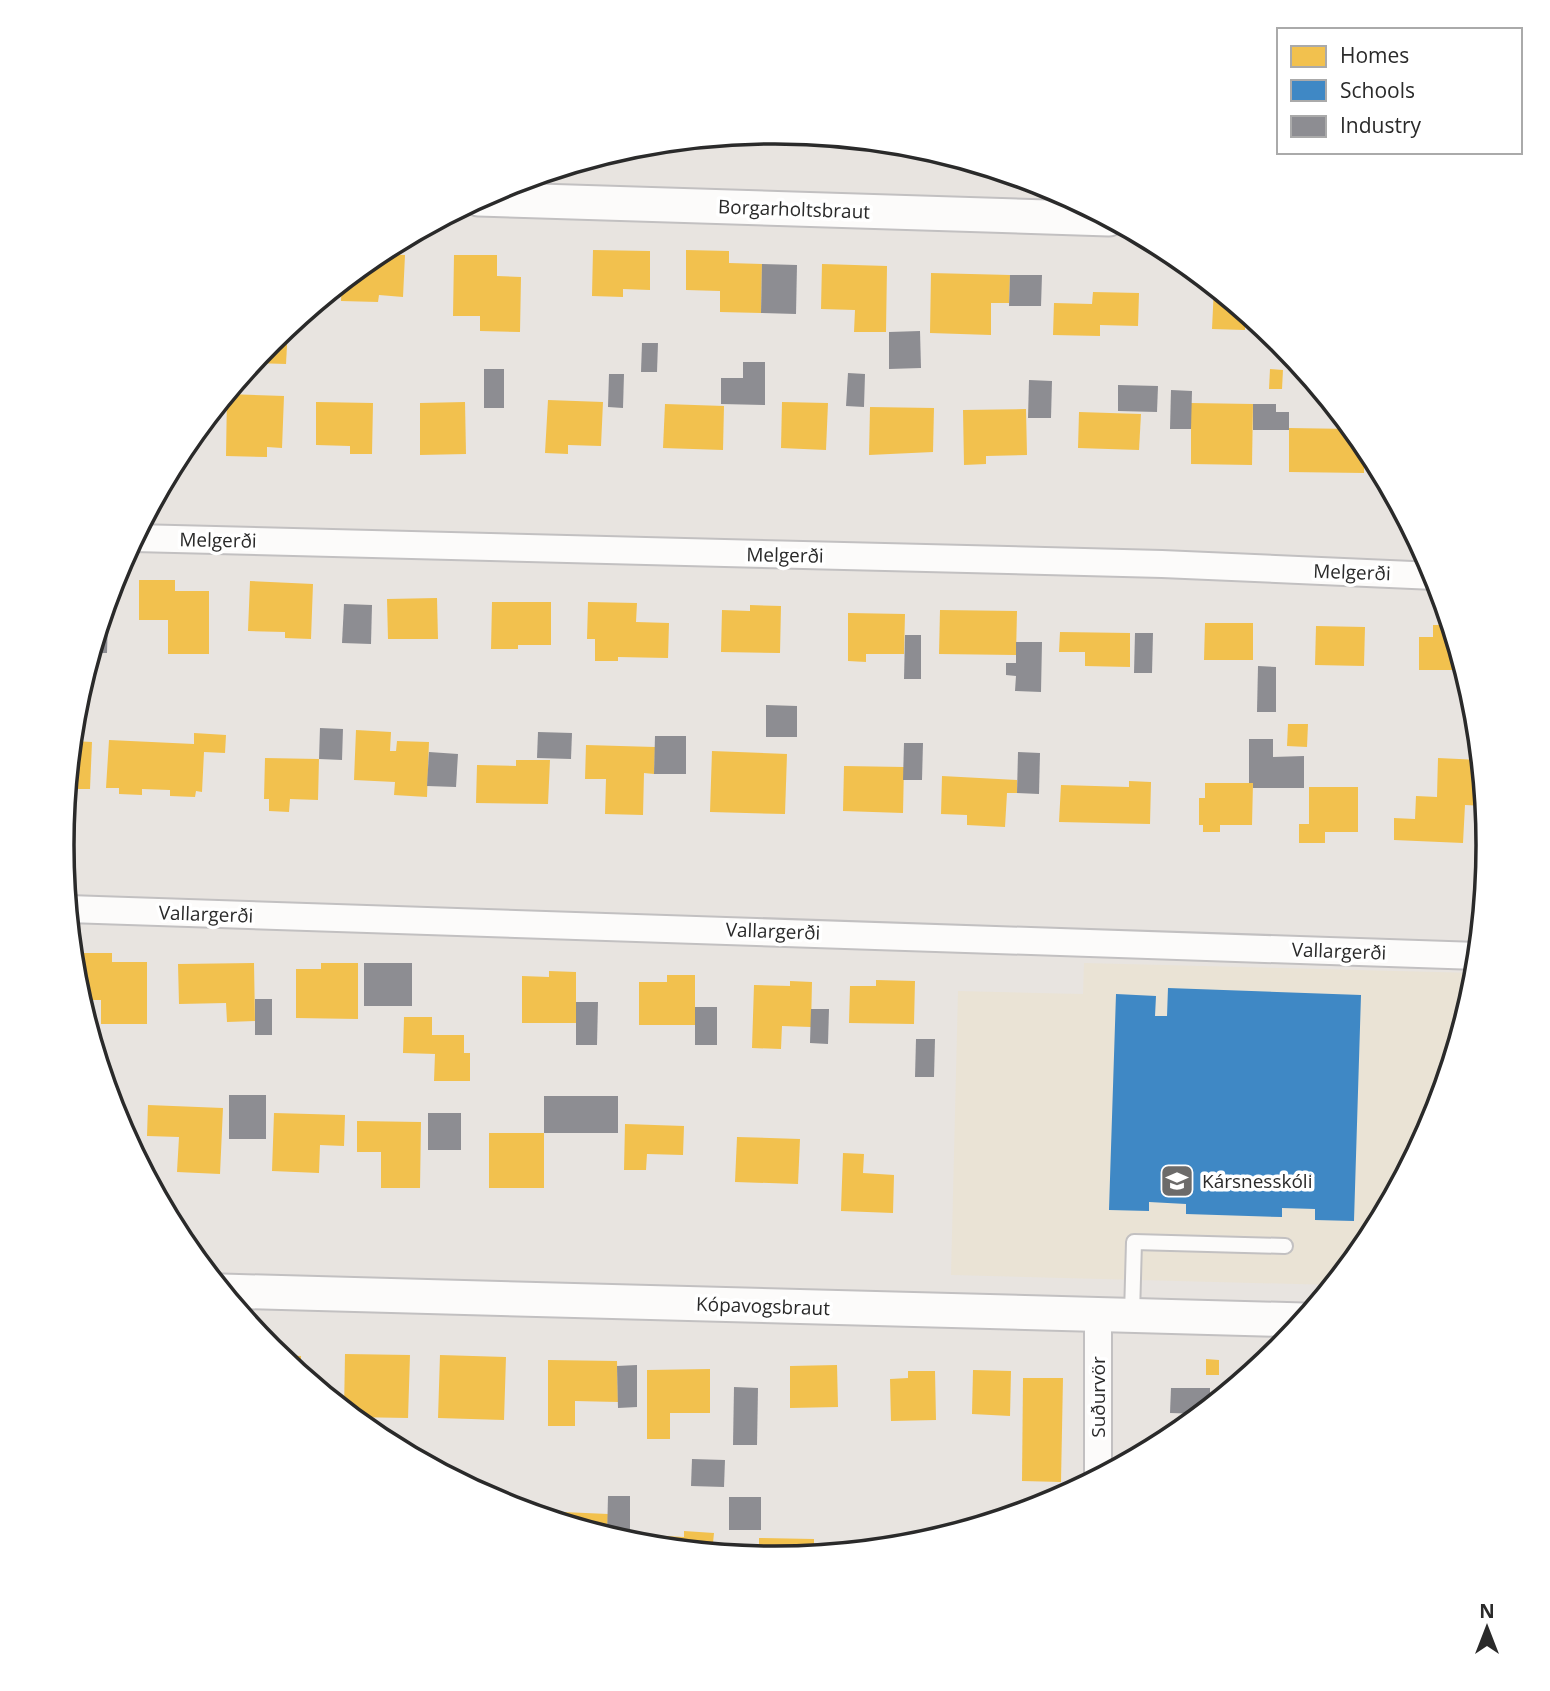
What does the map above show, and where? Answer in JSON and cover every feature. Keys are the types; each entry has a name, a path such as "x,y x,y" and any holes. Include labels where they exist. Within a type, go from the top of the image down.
{"street":[{"name":"Borgarholtsbraut","path":"501,200 1089,218"},
{"name":"Melgerði","path":"145,538 1120,563 1422,575"},
{"name":"Vallargerði","path":"77,909 1467,956"},
{"name":"Kópavogsbraut","path":"234,1291 1291,1321"},
{"name":"Suðurvör","path":"1098,1315 1098,1468"}],"lane":[{"path":"1132,1315 1134,1242 1285,1246"}],"shaded area":[{"name":"Kársnesskóli","path":"1084,963 1464,973 1453,1027 1439,1071 1404,1156 1383,1196 1322,1285 951,1275 958,991 1083,994"}],"building: Homes":[{"path":"593,250 650,251 650,290 623,289 623,297 592,296"},
{"path":"686,250 729,251 729,263 762,264 761,313 720,312 720,291 686,290"},
{"path":"397,255 405,255 403,297 379,295 378,302 341,301 341,294 385,262"},
{"path":"454,255 497,255 497,276 521,277 520,332 480,331 480,316 453,316"},
{"path":"822,264 887,266 886,332 854,332 855,310 821,309"},
{"path":"931,273 1010,275 1009,303 991,303 991,335 930,333"},
{"path":"1093,292 1139,293 1138,326 1100,325 1100,336 1053,335 1054,303 1092,304"},
{"path":"1213,298 1245,325 1245,330 1212,329"},
{"path":"287,341 286,364 266,363"},
{"path":"1270,369 1283,370 1282,389 1269,389"},
{"path":"238,394 284,396 282,448 267,447 267,457 226,456 227,408"},
{"path":"548,400 603,402 601,446 568,445 568,454 545,453"},
{"path":"316,402 373,403 372,454 350,454 350,446 316,445"},
{"path":"465,402 466,454 420,455 420,403"},
{"path":"782,402 828,403 826,450 781,448"},
{"path":"1191,403 1253,404 1252,465 1191,464"},
{"path":"665,404 724,406 723,450 663,448"},
{"path":"870,407 934,408 933,452 869,455"},
{"path":"1026,409 1027,455 986,456 986,464 964,465 963,410"},
{"path":"1079,412 1141,414 1139,450 1078,448"},
{"path":"1289,428 1339,429 1364,465 1364,473 1289,472"},
{"path":"139,580 175,580 175,591 209,591 209,654 168,654 168,620 139,620"},
{"path":"250,581 313,584 311,639 285,638 285,632 248,631"},
{"path":"437,598 438,639 388,639 387,599"},
{"path":"492,602 551,602 551,645 518,645 518,649 491,649"},
{"path":"588,602 637,603 636,622 669,623 668,658 618,657 618,661 595,661 595,639 587,639"},
{"path":"750,605 781,606 780,653 721,652 722,610 750,611"},
{"path":"940,610 1017,611 1016,655 939,654"},
{"path":"848,613 905,614 904,654 866,654 866,662 848,661"},
{"path":"1205,623 1253,623 1253,660 1204,660"},
{"path":"1433,625 1441,625 1454,670 1419,670 1419,637 1433,637"},
{"path":"1316,626 1365,627 1364,666 1315,665"},
{"path":"1060,632 1130,633 1130,667 1085,666 1085,652 1059,652"},
{"path":"1288,724 1308,724 1307,747 1287,746"},
{"path":"356,730 391,732 390,751 396,751 397,741 429,742 427,797 394,795 395,782 354,780"},
{"path":"194,733 226,735 225,753 204,752 202,792 196,791 195,797 170,796 170,790 142,789 142,795 119,794 119,788 106,788 109,740 194,744"},
{"path":"82,741 92,742 90,789 76,789"},
{"path":"586,745 655,747 654,774 644,773 643,815 605,814 606,779 585,779"},
{"path":"712,751 787,754 785,814 710,812"},
{"path":"265,758 319,759 318,800 290,799 289,812 269,811 269,799 264,799"},
{"path":"1438,758 1471,760 1475,806 1465,805 1463,843 1394,840 1394,818 1415,819 1416,796 1437,797"},
{"path":"516,760 550,760 548,804 476,803 477,765 516,766"},
{"path":"844,766 904,767 903,813 843,811"},
{"path":"942,776 1017,780 1017,793 1007,793 1005,827 967,825 967,815 941,814"},
{"path":"1129,781 1151,782 1150,824 1059,822 1061,785 1129,787"},
{"path":"1205,783 1253,783 1252,825 1220,825 1220,832 1203,832 1203,825 1199,825 1199,798 1205,798"},
{"path":"1309,787 1358,787 1358,832 1325,832 1325,843 1299,843 1299,824 1309,824"},
{"path":"82,953 112,953 112,962 147,962 147,1024 101,1024 101,1000 91,1000"},
{"path":"254,963 255,1021 227,1022 226,1003 179,1004 178,964"},
{"path":"321,963 358,963 358,1019 296,1018 296,969 321,969"},
{"path":"549,971 576,972 576,1023 522,1023 522,976 549,977"},
{"path":"667,975 695,975 695,1025 639,1025 639,982 667,982"},
{"path":"876,980 915,981 914,1024 849,1023 850,986 876,986"},
{"path":"790,981 812,982 811,1027 782,1026 781,1049 752,1048 754,985 790,986"},
{"path":"404,1017 432,1017 432,1035 464,1035 464,1053 470,1053 470,1081 434,1081 435,1054 403,1053"},
{"path":"148,1105 223,1108 220,1174 177,1172 179,1137 147,1136"},
{"path":"274,1113 345,1115 344,1146 320,1145 319,1173 272,1171"},
{"path":"357,1121 421,1122 420,1188 381,1188 381,1152 357,1152"},
{"path":"625,1124 684,1126 683,1155 647,1154 646,1170 624,1170"},
{"path":"489,1133 544,1133 544,1188 489,1188"},
{"path":"737,1137 800,1139 798,1184 735,1182"},
{"path":"843,1153 864,1154 863,1173 894,1175 893,1213 841,1211"},
{"path":"345,1354 410,1355 408,1418 369,1417 344,1399"},
{"path":"440,1355 506,1357 504,1420 438,1418"},
{"path":"1206,1359 1219,1360 1219,1375 1206,1375"},
{"path":"548,1360 617,1361 618,1402 575,1401 575,1426 548,1426"},
{"path":"837,1365 838,1407 790,1408 790,1366"},
{"path":"710,1369 710,1413 670,1413 670,1439 647,1439 647,1370"},
{"path":"973,1370 1011,1371 1010,1416 972,1414"},
{"path":"908,1371 935,1371 936,1420 891,1421 890,1379 908,1378"},
{"path":"1023,1378 1063,1378 1061,1482 1022,1481"},
{"path":"563,1514 608,1514 607,1527 593,1523"},
{"path":"684,1531 714,1533 713,1544 646,1535 646,1535 684,1537"},
{"path":"759,1538 814,1539 814,1545 759,1546"}],"building: Schools":[{"path":"1168,988 1361,995 1354,1221 1315,1220 1315,1209 1282,1208 1282,1217 1186,1214 1186,1204 1149,1202 1149,1211 1109,1210 1116,994 1156,996 1155,1016 1167,1016"}],"building: Industry":[{"path":"762,264 797,265 796,314 761,313"},
{"path":"1010,275 1042,275 1041,306 1009,306"},
{"path":"920,331 921,368 889,369 889,332"},
{"path":"642,343 658,343 657,372 641,372"},
{"path":"743,362 765,362 765,405 721,404 721,378 743,378"},
{"path":"484,369 504,369 504,408 484,408"},
{"path":"848,373 865,374 864,407 846,406"},
{"path":"609,374 624,374 623,408 608,407"},
{"path":"1029,380 1052,381 1051,418 1028,418"},
{"path":"1118,385 1158,386 1157,412 1118,411"},
{"path":"1171,390 1192,391 1191,429 1170,429"},
{"path":"1253,404 1276,404 1276,412 1289,412 1289,430 1253,430"},
{"path":"344,604 372,605 371,644 342,643"},
{"path":"108,631 107,653 100,653"},
{"path":"1135,633 1153,633 1152,673 1134,673"},
{"path":"905,635 921,635 921,679 904,679"},
{"path":"1016,642 1042,642 1041,692 1015,691 1016,676 1006,675 1006,663 1016,663"},
{"path":"1258,666 1276,667 1276,712 1257,712"},
{"path":"766,705 797,706 797,737 766,737"},
{"path":"320,728 343,729 342,760 319,759"},
{"path":"538,732 572,733 571,759 537,758"},
{"path":"655,736 686,736 686,774 654,774"},
{"path":"1249,739 1273,739 1273,757 1304,756 1304,788 1253,788 1253,783 1249,783"},
{"path":"904,743 923,743 922,780 903,780"},
{"path":"429,752 458,754 456,787 427,786"},
{"path":"1018,752 1040,753 1039,794 1017,793"},
{"path":"364,963 412,963 412,1006 364,1006"},
{"path":"255,999 272,999 272,1035 255,1035"},
{"path":"576,1002 598,1002 597,1045 576,1045"},
{"path":"695,1007 717,1007 717,1045 695,1045"},
{"path":"811,1009 829,1009 828,1044 810,1043"},
{"path":"916,1039 935,1039 934,1077 915,1077"},
{"path":"229,1095 266,1095 266,1139 229,1139"},
{"path":"544,1096 618,1096 618,1133 544,1133"},
{"path":"428,1113 461,1113 461,1150 428,1150"},
{"path":"637,1365 637,1407 618,1408 617,1366"},
{"path":"734,1387 758,1388 757,1445 733,1445"},
{"path":"1171,1388 1210,1388 1210,1396 1186,1414 1170,1413"},
{"path":"692,1459 725,1460 724,1487 691,1486"},
{"path":"608,1496 630,1496 630,1532 607,1526"},
{"path":"729,1497 761,1497 761,1530 729,1530"}],"place":[{"name":"Kársnesskóli","path":"1177,1181"}]}
